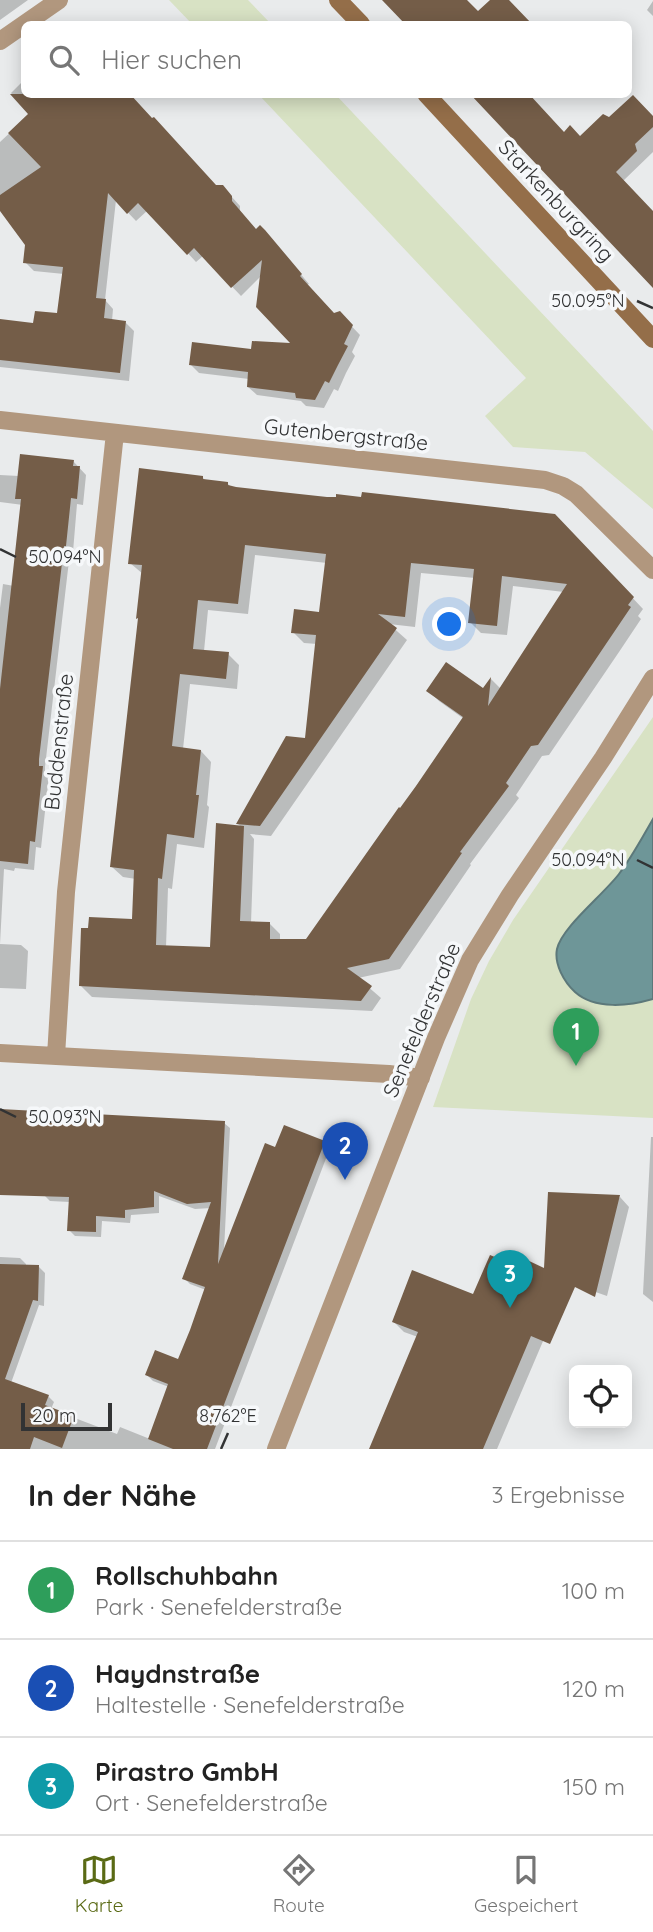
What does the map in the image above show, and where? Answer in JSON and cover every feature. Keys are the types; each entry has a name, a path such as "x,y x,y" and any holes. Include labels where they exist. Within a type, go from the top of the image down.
{"street":[{"path":"29,21 59,0"},
{"path":"338,0 358,21"},
{"path":"0,41 21,26"},
{"name":"Starkenburgring","path":"430,98 653,339"},
{"name":"Gutenbergstraße","path":"0,420 545,480 576,494 653,570"},
{"name":"Buddenstraße","path":"56,1056 66,892 115,433"},
{"name":"Senefelderstraße","path":"276,1449 453,997 470,960 653,678"},
{"path":"0,1053 421,1078"}],"green space":[{"path":"169,0 248,0 268,21 189,21"},
{"path":"262,98 339,98 653,431 653,509 585,452 513,447 485,416 526,378"},
{"path":"653,717 653,1118 433,1107 471,999 489,961 513,920"}],"water":[{"path":"653,819 653,999 623,1005 592,1002 575,992 558,967 556,955 560,940 619,874"}],"building":[{"path":"382,0 467,0 478,11 490,0 509,0 529,21 402,21"},
{"path":"10,94 21,94 21,98 134,98 216,185 223,185 232,196 232,201 256,229 260,225 265,230 302,274 300,276 334,313 340,311 353,325 344,344 348,346 329,383 325,381 315,400 296,398 295,393 247,387 248,372 189,365 192,342 251,349 252,341 290,343 256,307 262,260 231,288 194,248 187,255 138,203 127,214 108,193 96,298 106,299 104,318 126,321 120,373 0,360 0,319 33,323 35,311 57,313 63,267 23,263 25,245 0,211 0,195 41,167 8,133 28,114"},
{"path":"633,95 653,116 653,127 635,144 637,151 616,172 653,211 653,288 474,98 533,98 564,132 570,125 580,136 603,114 609,117"},
{"path":"20,454 74,460 73,466 80,466 77,499 71,498 64,546 39,759 39,766 43,766 35,842 30,841 28,864 0,861 0,689 21,499 15,499"},
{"path":"139,468 203,476 203,479 228,482 228,485 236,487 281,492 327,497 336,497 336,494 361,497 362,492 555,514 634,597 628,605 631,607 538,745 531,746 506,783 509,786 460,852 462,853 389,959 347,968 372,986 361,1001 79,986 81,928 88,928 89,917 132,919 134,870 110,867 142,565 128,564","holes":["245,545 326,554 319,612 294,609 291,633 316,635 305,738 286,736 236,824 260,826 397,628 378,614 405,617 411,563 474,569 468,623 497,626 502,576 567,584 488,706 491,677 483,688 446,662 426,691 463,717 306,939 270,939 270,922 240,921 244,826 216,823 210,947 156,945 158,878 162,879 167,834 194,838 199,795 196,795 201,750 172,746 180,674 226,679 229,652 193,649 198,600 238,604"]},
{"path":"0,1109 225,1121 218,1264 265,1143 275,1147 284,1125 325,1141 207,1449 173,1449 148,1439 168,1384 145,1375 155,1350 178,1359 190,1330 205,1287 182,1279 211,1202 187,1204 154,1191 154,1207 125,1210 125,1218 96,1216 96,1232 67,1231 69,1197 0,1195"},
{"path":"548,1192 620,1195 595,1297 575,1287 550,1344 531,1336 483,1449 369,1449 418,1332 392,1322 412,1270 473,1294 490,1255 523,1269 527,1260 544,1268"},
{"path":"0,1264 39,1265 38,1301 33,1300 5,1379 49,1395 45,1405 74,1416 62,1448 34,1437 30,1449 0,1449"}],"place":[{"name":"Rollschuhbahn","path":"576,1066"},
{"name":"Haydnstraße","path":"345,1180"},
{"name":"Pirastro GmbH","path":"510,1308"}]}
